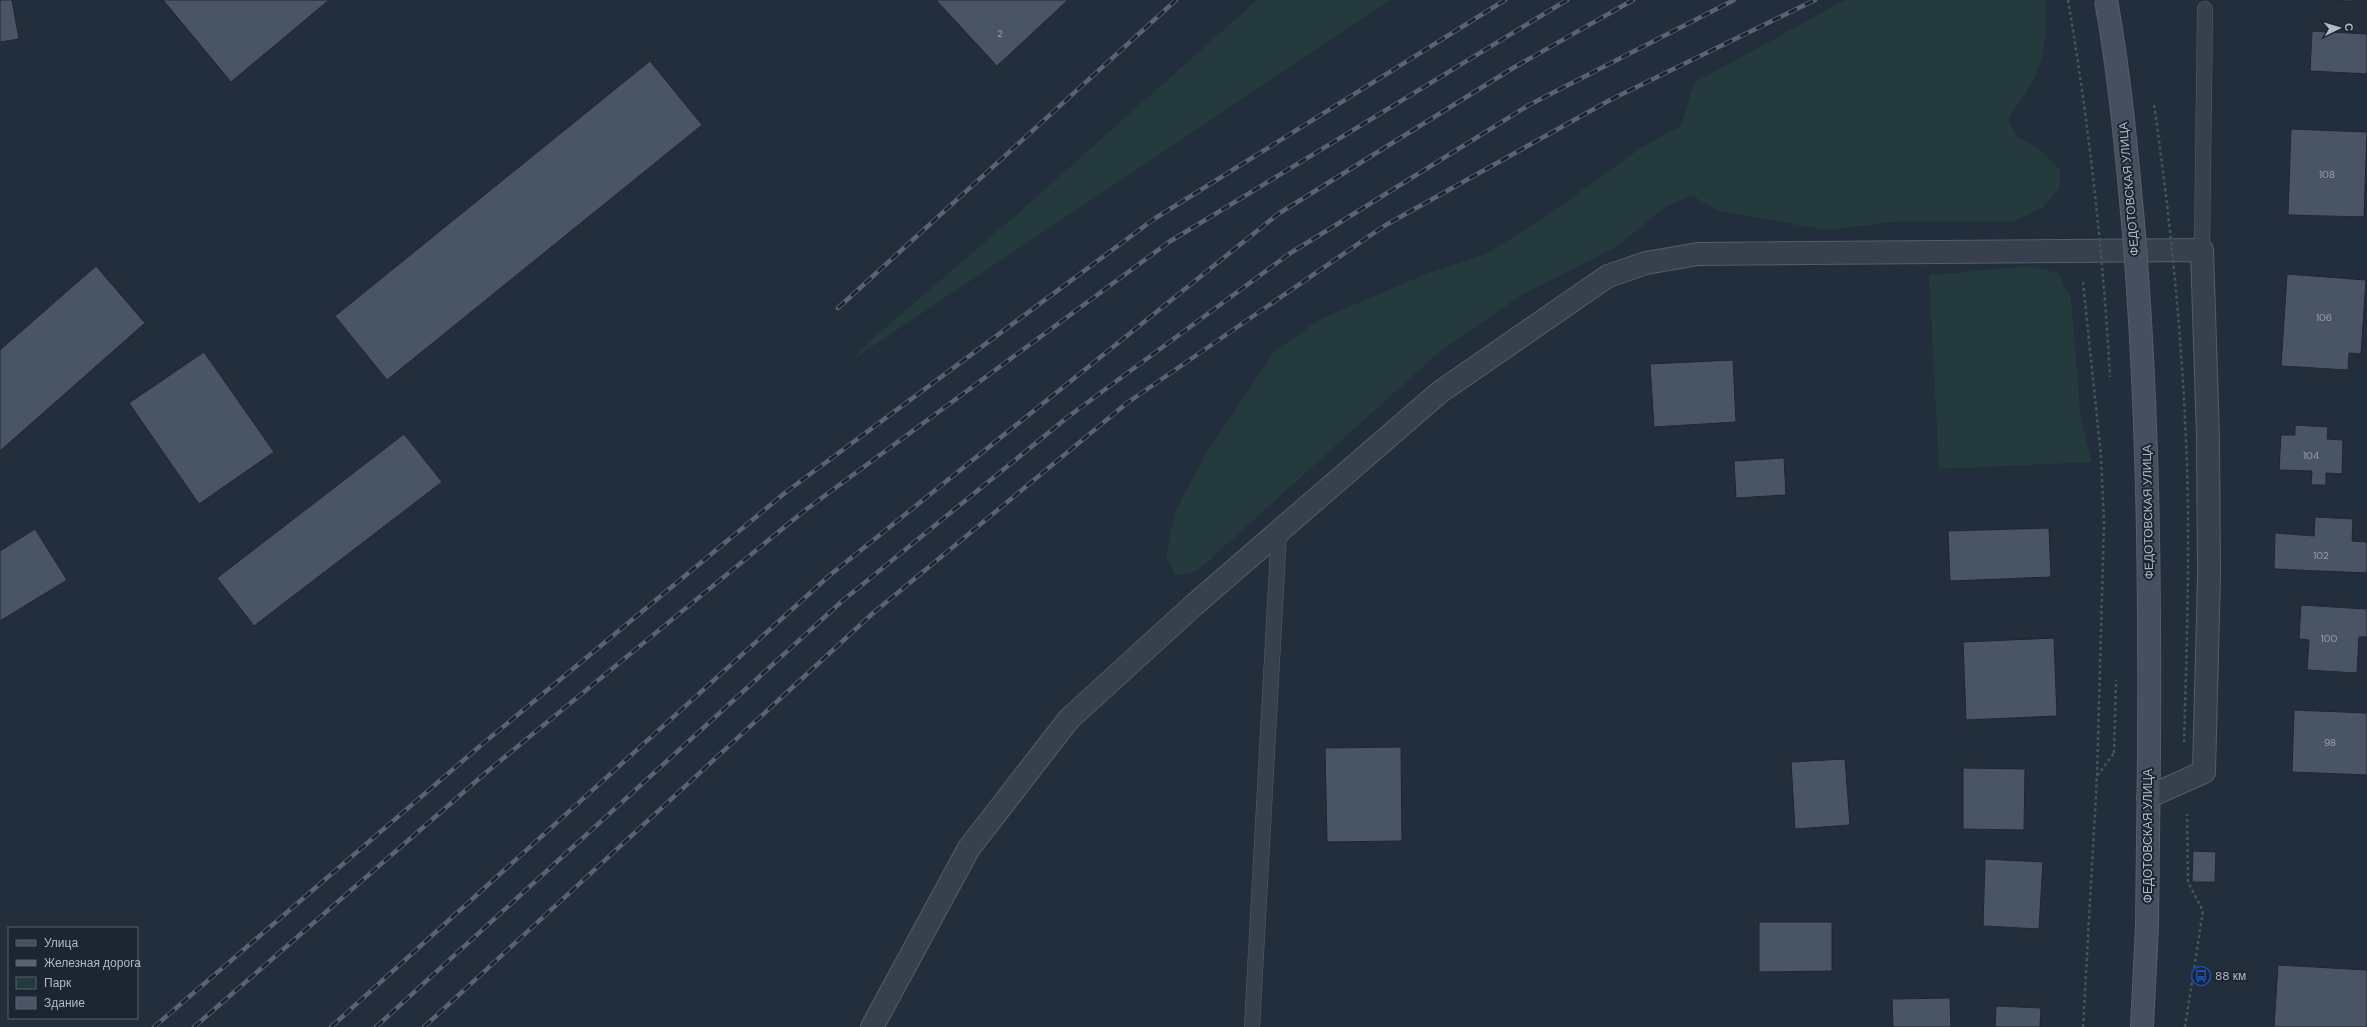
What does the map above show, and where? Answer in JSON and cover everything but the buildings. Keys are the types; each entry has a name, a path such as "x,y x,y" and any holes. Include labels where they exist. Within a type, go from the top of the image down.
{"main road":[{"name":"ФЕДОТОВСКАЯ УЛИЦА","path":"2106,0 2120,92 2140,304 2146,424 2149,586 2148,928 2142,1027"}],"street":[{"path":"872,1027 969,848 1069,719 1194,605 1440,392 1608,276 1646,263 1698,254 2202,250 2208,437 2208,575 2204,772 2148,798"}],"lane":[{"path":"2202,250 2205,9"},
{"path":"1252,1027 1279,532"}],"path":[{"path":"2068,0 2082,90 2108,331 2110,385"},
{"path":"2080,250 2101,456 2104,523 2097,776 2084,1027"},
{"path":"2097,776 2114,753 2116,675"},
{"path":"2184,746 2188,882 2203,911 2185,1027"}],"green space":[{"path":"1257,0 1390,0 852,360 878,334 1014,217"},
{"path":"1845,0 2045,0 2045,40 2038,70 2031,84 2008,120 2017,137 2038,148 2060,169 2060,188 2043,207 2015,221 1892,222 1827,230 1718,211 1691,195 1664,208 1616,247 1520,296 1438,353 1197,571 1176,576 1166,557 1176,510 1207,452 1274,352 1321,319 1426,274 1486,254 1547,216 1642,147 1681,126 1694,83"},
{"path":"2031,266 2058,273 2071,297 2081,422 2092,462 1939,469 1929,275"}],"railway":[{"path":"838,308 1176,0"},
{"path":"154,1027 480,746 786,492 1154,219 1505,0"},
{"path":"194,1027 489,770 804,511 1169,242 1567,0"},
{"path":"331,1027 830,575 1278,214 1513,68 1633,0"},
{"path":"376,1027 841,602 1069,416 1289,254 1529,105 1734,0"},
{"path":"424,1027 872,614 1127,403 1384,226 1610,100 1815,0"}],"place":[{"name":"88 км","path":"2201,976"}]}
